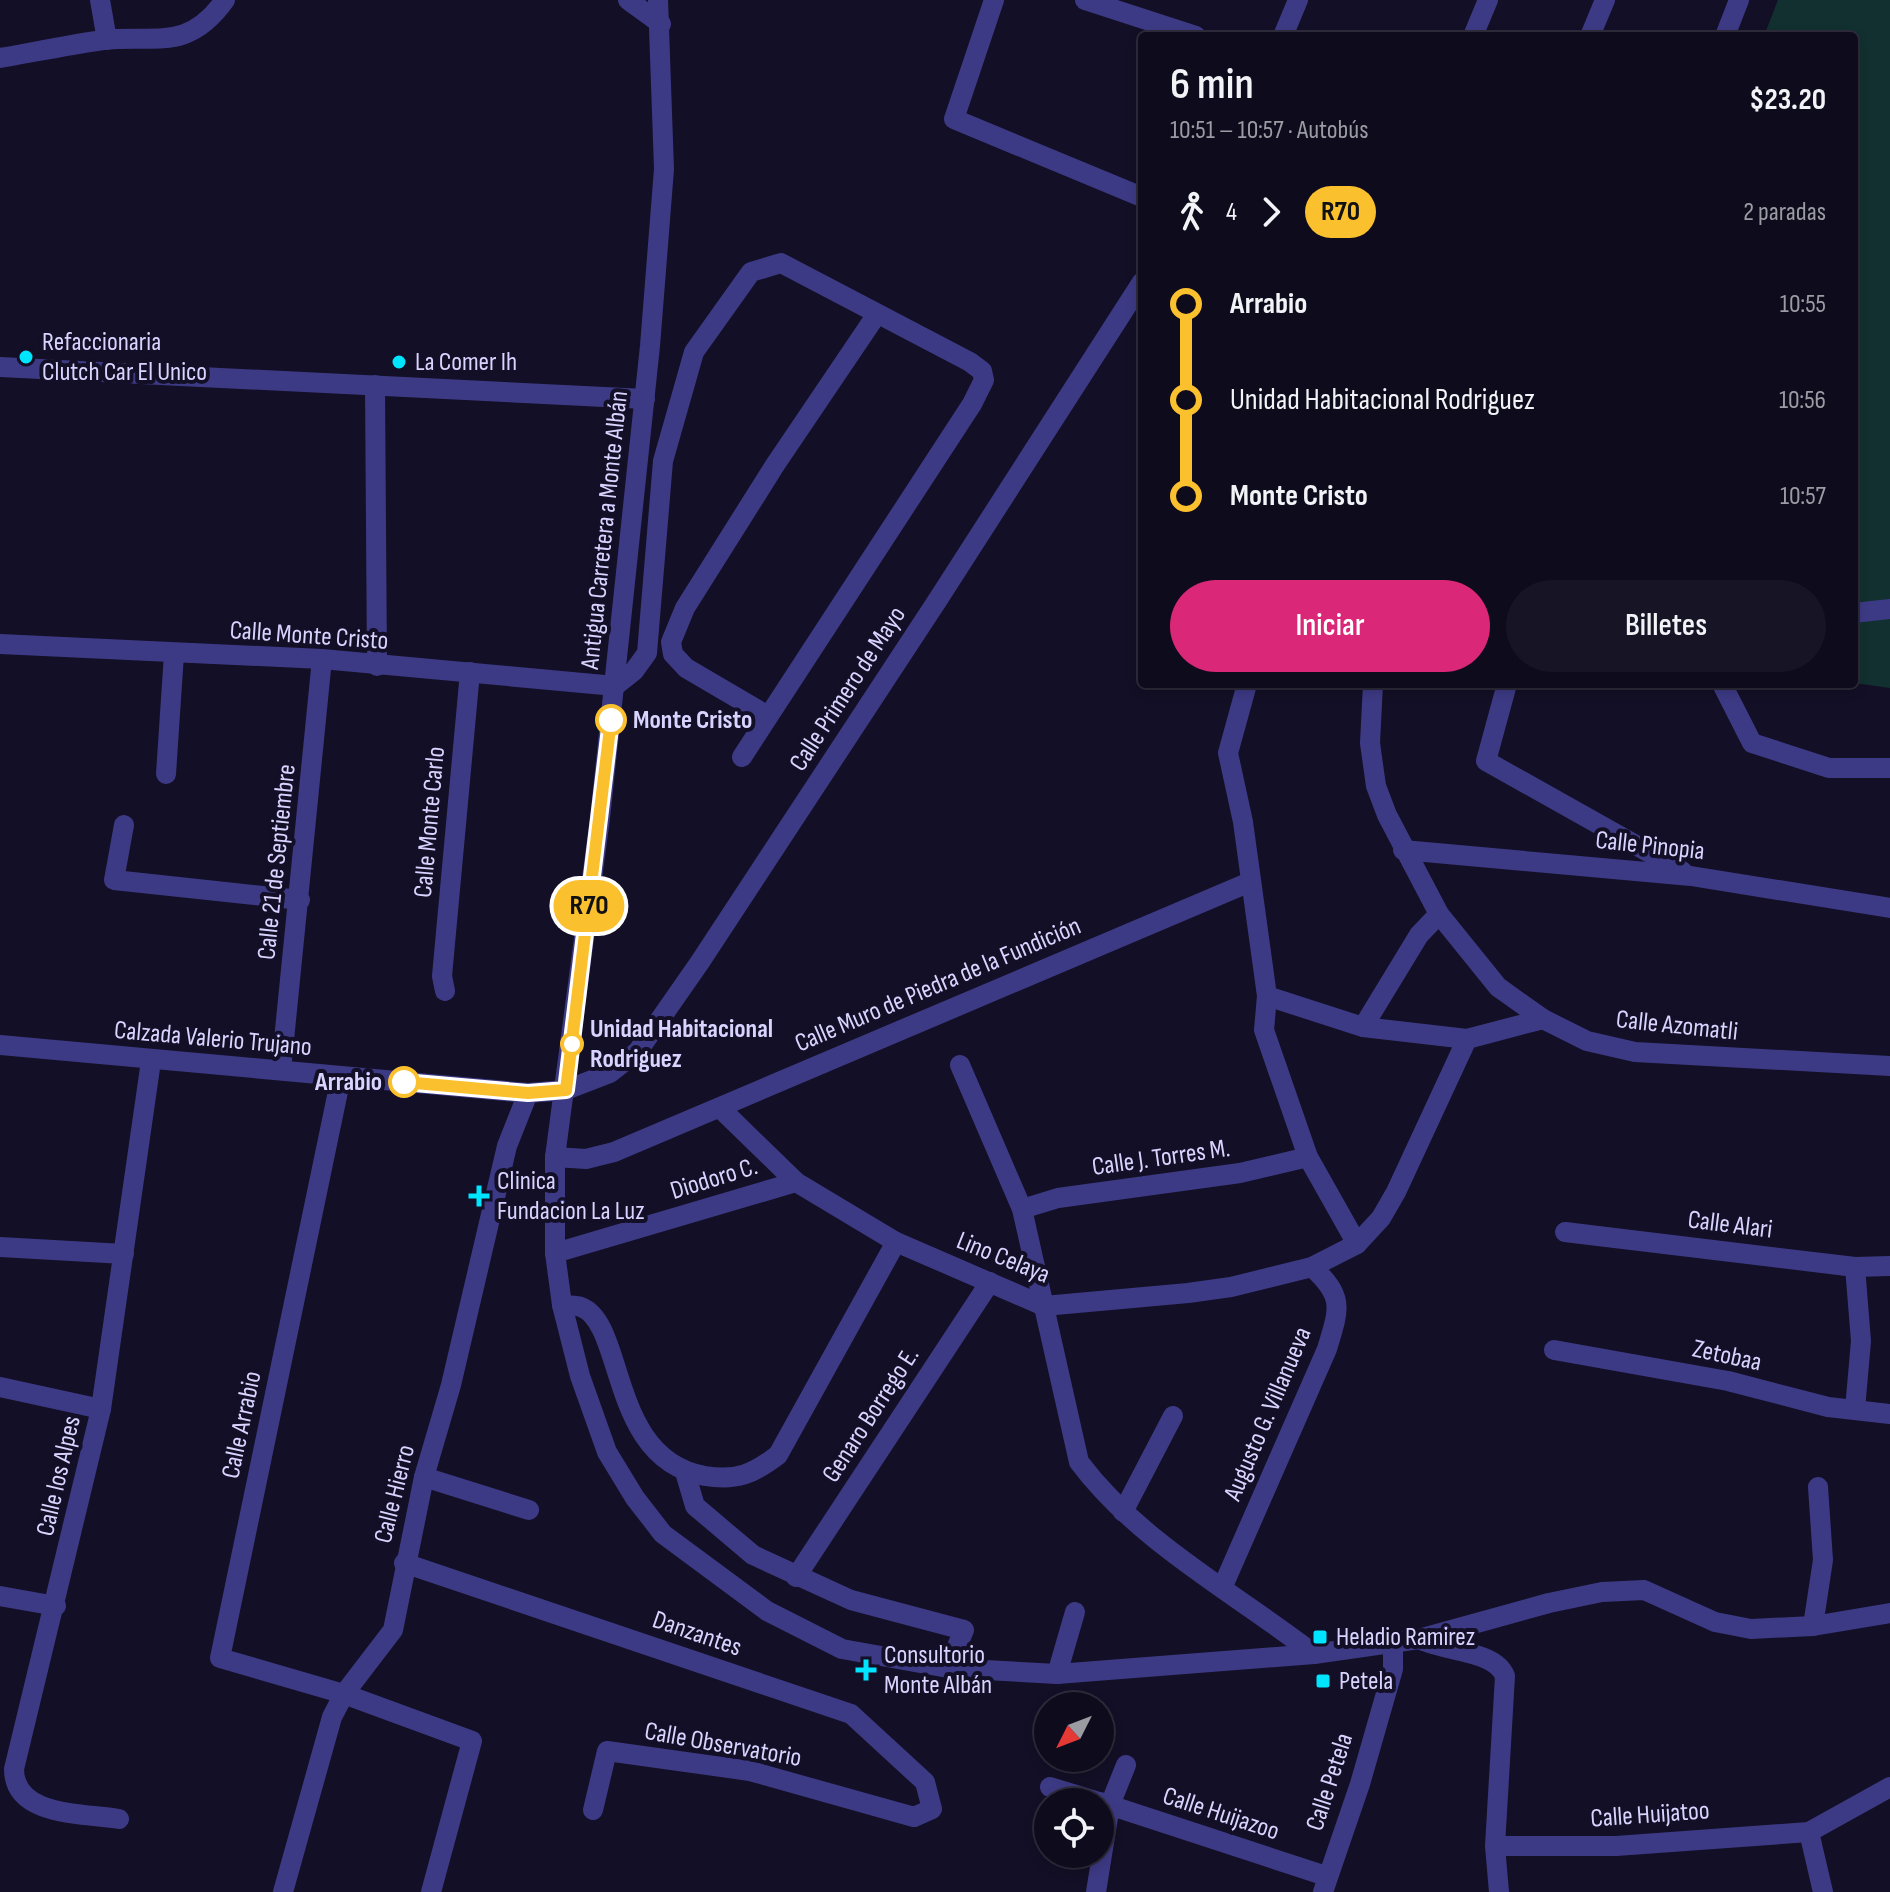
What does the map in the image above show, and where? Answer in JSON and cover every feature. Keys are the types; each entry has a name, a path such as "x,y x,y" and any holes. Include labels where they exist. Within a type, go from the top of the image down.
{"street":[{"path":"100,0 107,40"},
{"path":"0,58 107,40 165,41 193,31 225,0"},
{"path":"628,0 661,24"},
{"name":"Antigua Carretera a Monte Albán","path":"658,0 664,169 645,399 625,559 615,686 566,1090 555,1157 555,1253 562,1305 580,1376 607,1452 663,1534 767,1611 842,1649 948,1668 1057,1674 1314,1654 1419,1639 1549,1603 1602,1592 1644,1590 1715,1622 1751,1629 1813,1626 1890,1613"},
{"path":"994,0 954,119 1138,195"},
{"path":"1085,0 1184,32"},
{"path":"1285,32 1298,0"},
{"path":"1475,32 1488,0"},
{"path":"1592,32 1605,0"},
{"path":"1727,32 1739,0"},
{"path":"615,686 634,671 647,653 663,461 694,352 730,297 751,272 781,263 970,362 982,371 984,380 972,404 742,757"},
{"name":"Calle Primero de Mayo","path":"566,1090 610,1073 638,1051 929,614 1138,288"},
{"path":"768,716 686,668 673,654 671,642 675,625 877,314"},
{"path":"0,367 645,399"},
{"path":"375,385 377,666"},
{"path":"1858,613 1890,609"},
{"name":"Calle Monte Cristo","path":"0,644 322,659 615,686"},
{"path":"166,774 174,654"},
{"name":"Calle 21 de Septiembre","path":"281,1070 322,659"},
{"name":"Calle Monte Carlo","path":"444,984 470,672"},
{"path":"1246,688 1228,753 1243,822 1267,996 1264,1030 1308,1157 1357,1244 1381,1218 1396,1192 1467,1039"},
{"name":"Calle Azomatli","path":"1373,688 1370,743 1376,786 1403,850 1439,914 1498,987 1543,1019 1587,1041 1635,1052 1890,1066"},
{"path":"1506,688 1486,761 1691,876"},
{"path":"1724,688 1752,743 1829,768 1890,768"},
{"path":"124,825 114,880 300,900"},
{"path":"1618,868 1627,840"},
{"name":"Calle Pinopia","path":"1403,850 1691,876 1890,908"},
{"name":"Calle Muro de Piedra de la Fundición","path":"555,1157 586,1159 614,1152 1250,882"},
{"path":"1363,1027 1419,935 1439,914"},
{"path":"1267,996 1363,1027 1467,1039 1543,1019"},
{"name":"Calzada Valerio Trujano","path":"0,1045 528,1093 566,1090"},
{"name":"Calle los Alpes","path":"119,1819 40,1806 21,1796 14,1786 14,1769 56,1606 101,1409 151,1061"},
{"path":"960,1065 1022,1209 1079,1462 1103,1493 1123,1512 1314,1654"},
{"name":"Calle Arrabio","path":"341,1077 220,1658 344,1694"},
{"name":"Calle Hierro","path":"283,1892 332,1717 344,1694 393,1630 404,1563 424,1477 451,1385 507,1146 528,1093"},
{"name":"Lino Celaya","path":"720,1108 796,1182 896,1242 1044,1306 1231,1287 1312,1267 1357,1244"},
{"name":"Calle J. Torres M.","path":"1022,1209 1058,1198 1240,1173 1308,1157"},
{"name":"Diodoro C.","path":"555,1253 796,1182"},
{"name":"Calle Alari","path":"1565,1232 1855,1267 1890,1266"},
{"path":"562,1305 581,1307 593,1317 606,1342 619,1385 644,1437 657,1452 685,1472 719,1478 753,1474 778,1455 896,1242"},
{"path":"0,1247 124,1254"},
{"name":"Augusto G. Villanueva","path":"1223,1586 1327,1349 1336,1320 1338,1299 1332,1285 1312,1267"},
{"path":"1855,1267 1861,1341 1855,1409"},
{"name":"Genaro Borrego E.","path":"796,1577 990,1282"},
{"name":"Zetobaa","path":"1554,1350 1890,1414"},
{"path":"0,1387 101,1409"},
{"path":"1123,1512 1173,1416"},
{"path":"685,1472 695,1506 753,1555 851,1600 964,1630 948,1668"},
{"path":"424,1477 529,1510"},
{"path":"1813,1626 1823,1560 1818,1487"},
{"name":"Danzantes","path":"404,1563 851,1714 925,1782 932,1809"},
{"path":"0,1596 56,1606"},
{"path":"1057,1674 1075,1612"},
{"path":"1419,1639 1439,1649 1487,1658 1501,1667 1505,1676 1495,1846 1499,1892"},
{"name":"Calle Petela","path":"1324,1884 1364,1769 1393,1669 1393,1642"},
{"path":"344,1694 472,1741 431,1892"},
{"name":"Calle Observatorio","path":"593,1810 607,1751 750,1771 914,1817 932,1809"},
{"path":"1112,1788 1126,1765"},
{"name":"Calle Huijatoo","path":"1495,1846 1616,1846 1809,1832 1890,1787"},
{"name":"Calle Huijazoo","path":"1114,1807 1324,1884"},
{"path":"1809,1832 1823,1892"},
{"path":"1096,1892 1098,1868"}],"green space":[{"path":"1778,0 1890,0 1890,688 1858,684 1858,32 1766,32"}],"bus line":[{"name":"R70","path":"404,1082 528,1093 566,1090 611,720"}],"place":[{"name":"Refaccionaria Clutch Car El Unico","path":"26,357"},
{"name":"La Comer Ih","path":"399,362"},
{"name":"Monte Cristo","path":"611,720"},
{"name":"Unidad Habitacional Rodriguez","path":"572,1044"},
{"name":"Arrabio","path":"404,1082"},
{"name":"Clinica Fundacion La Luz","path":"479,1196"},
{"name":"Heladio Ramirez","path":"1320,1637"},
{"name":"Consultorio Monte Albán","path":"866,1670"},
{"name":"Petela","path":"1323,1681"}]}
